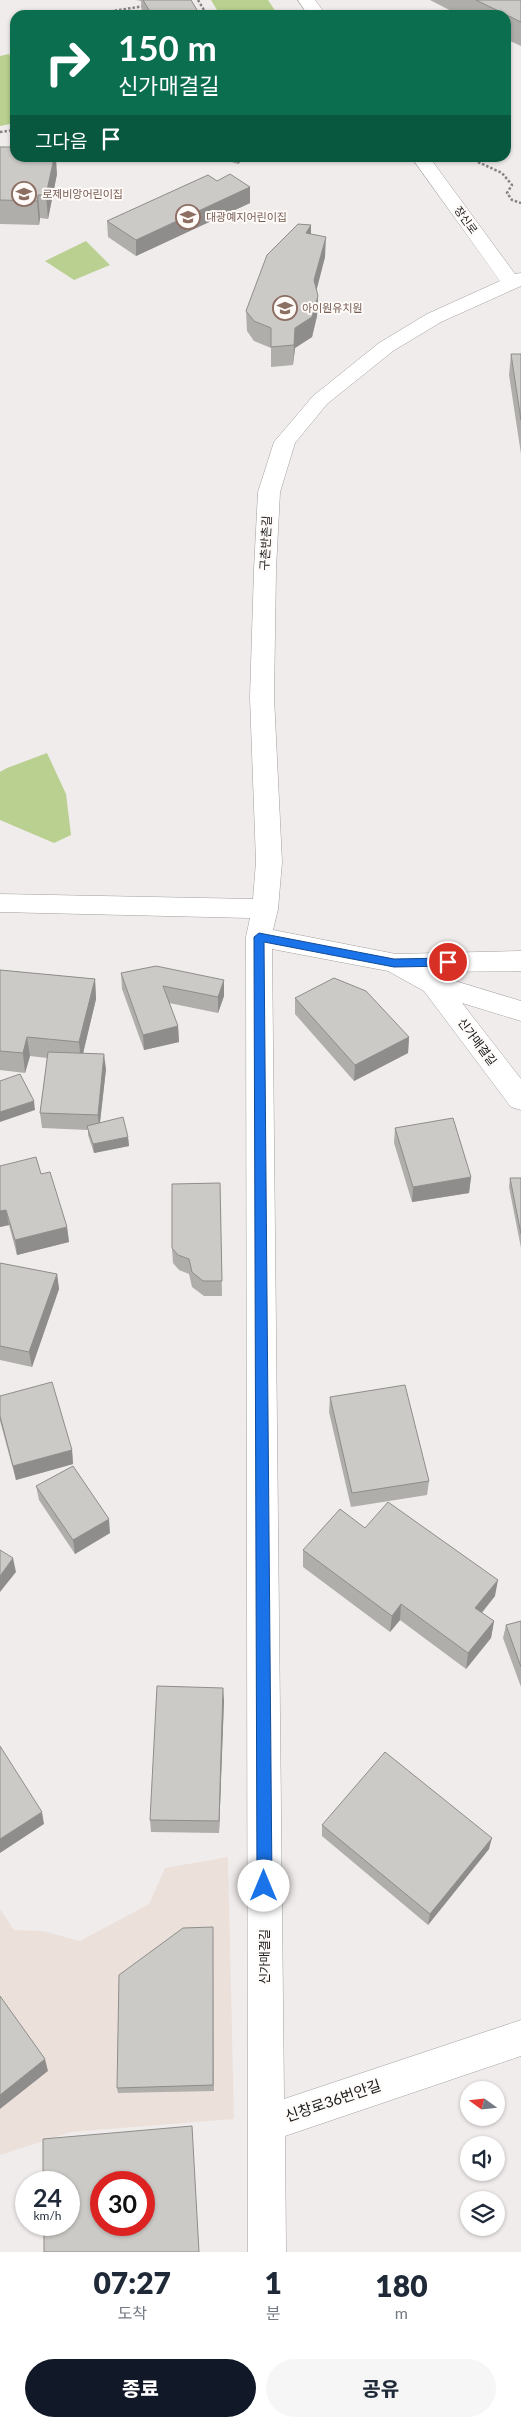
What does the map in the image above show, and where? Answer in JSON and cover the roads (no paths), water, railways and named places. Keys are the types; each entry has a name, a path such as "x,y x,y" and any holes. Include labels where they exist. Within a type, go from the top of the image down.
{"street":[{"name":"장신로","path":"424,162 516,280"},
{"name":"구촌반촌길","path":"262,923 269,862 262,697 265,569 269,492 285,442 320,400 386,347 434,318 516,280"},
{"path":"0,903 262,923"},
{"name":"신가매결길","path":"266,2124 262,923 394,963 434,984 521,1011"},
{"name":"신가매결길","path":"394,963 521,961"},
{"name":"신가매결길","path":"434,984 521,1099"},
{"name":"신창로36번안길","path":"266,2124 521,2038"},
{"path":"266,2124 267,2252"}],"place":[{"name":"로제비앙어린이집","path":"24,194"},
{"name":"대광예지어린이집","path":"188,217"},
{"name":"아이원유치원","path":"285,308"}]}
